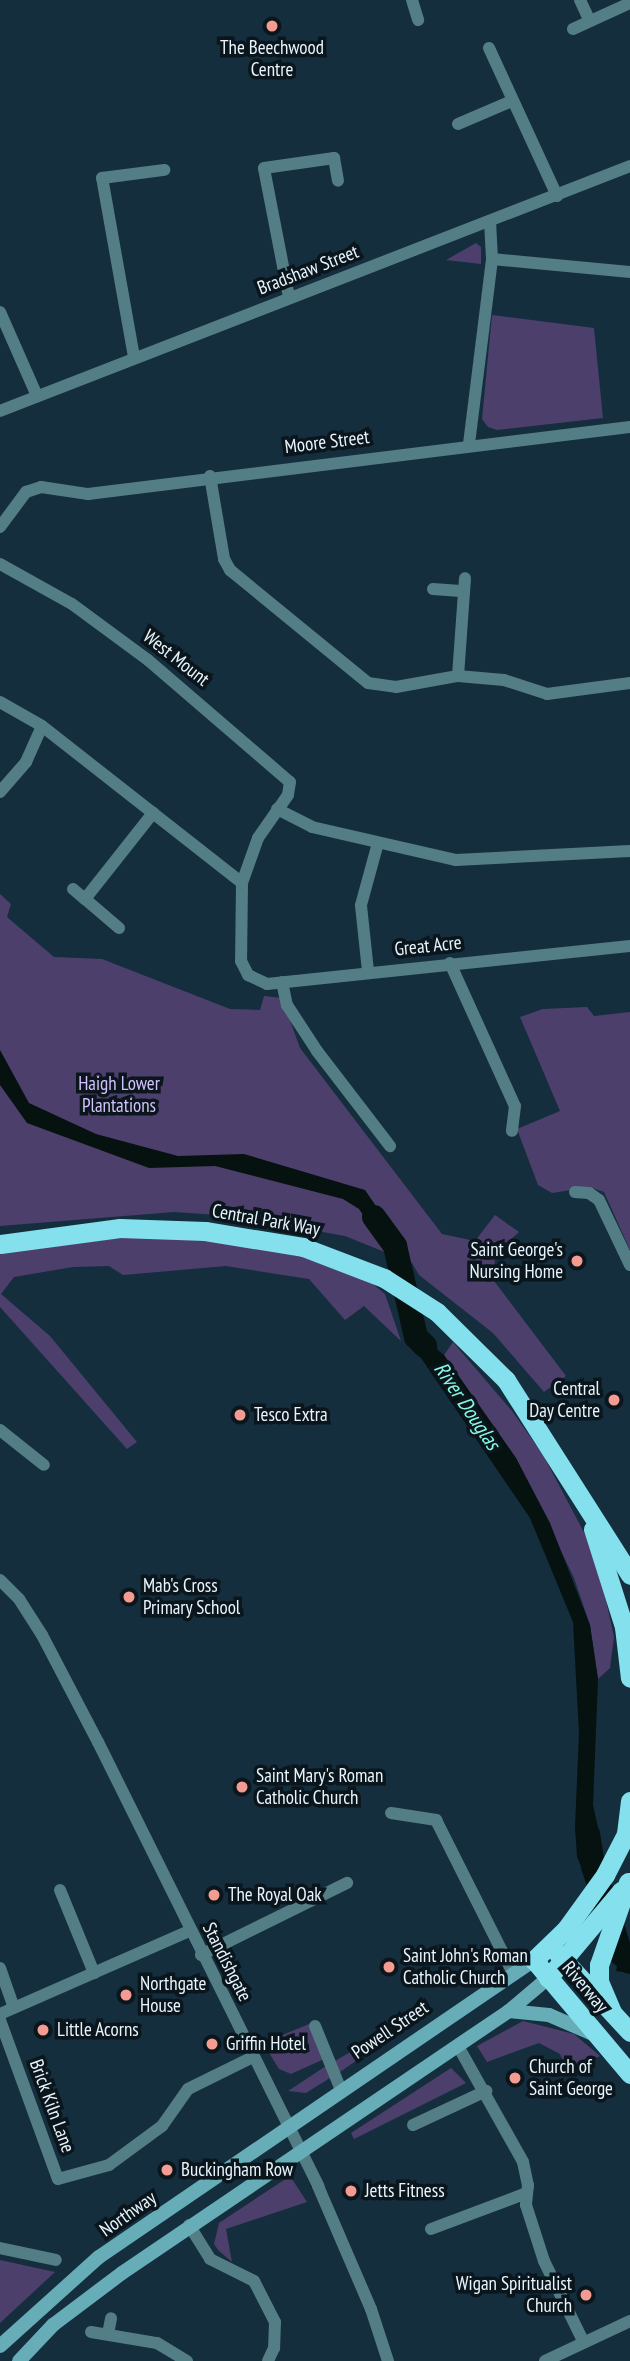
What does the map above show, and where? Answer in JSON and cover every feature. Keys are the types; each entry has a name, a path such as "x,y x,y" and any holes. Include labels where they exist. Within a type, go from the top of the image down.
{"highway":[{"name":"Central Park Way","path":"0,1244 120,1228 205,1231 303,1247 384,1278 424,1302 470,1341 506,1380 630,1575"},
{"name":"Central Park Way","path":"584,1502 624,1627 630,1678"},
{"name":"Powell Street","path":"534,1959 550,1945 592,1896 606,1875 626,1834 630,1801"},
{"path":"548,1978 611,1913 629,1880"},
{"name":"Riverway","path":"611,1913 599,1981 612,2012"},
{"name":"Riverway","path":"550,1945 630,2032"},
{"name":"Riverway","path":"534,1959 630,2074"}],"main road":[{"name":"Powell Street","path":"288,2127 534,1959"},
{"path":"19,2361 69,2313 189,2225 509,2011 548,1978"},
{"path":"509,2011 549,2015 598,2037"},
{"name":"Northway","path":"0,2346 79,2272 288,2127"}],"street":[{"path":"412,0 418,20"},
{"path":"580,0 590,21"},
{"path":"573,29 630,3"},
{"path":"489,48 557,197"},
{"path":"458,124 512,101"},
{"path":"289,298 264,168 334,158 338,181"},
{"name":"Bradshaw Street","path":"0,411 134,357 557,197 630,166"},
{"path":"134,357 102,178 164,170"},
{"path":"469,444 492,259 490,223"},
{"path":"492,259 630,272"},
{"path":"0,312 37,396"},
{"name":"Moore Street","path":"0,527 31,490 40,486 88,494 210,476 630,427"},
{"path":"210,476 224,559 230,570 369,683 396,687 458,676 504,680 547,694 630,683"},
{"name":"West Mount","path":"0,564 72,604 189,691 265,758 290,782 277,810"},
{"path":"433,589 464,584 458,676"},
{"path":"0,702 42,726 242,883 258,838 277,810 312,827 456,860 630,851"},
{"path":"0,792 26,762 42,726"},
{"path":"85,899 153,813"},
{"path":"368,971 361,905 378,843"},
{"name":"Great Acre","path":"242,883 241,961 248,975 267,984 368,971 630,946"},
{"path":"73,889 119,928"},
{"path":"450,964 515,1106 512,1130"},
{"path":"282,982 287,1005 317,1051 390,1146"},
{"path":"575,1192 589,1193 599,1200 630,1265"},
{"path":"0,1430 44,1465"},
{"name":"Standishgate","path":"0,1580 11,1590 55,1658 301,2152 356,2272 388,2361"},
{"path":"391,1813 436,1821 513,1973"},
{"path":"201,1955 347,1883"},
{"path":"60,1890 94,1973"},
{"path":"0,2014 189,1931"},
{"path":"0,1968 14,2008"},
{"name":"Brick Kiln Lane","path":"0,2021 58,2179 109,2165 162,2126 188,2089 253,2057"},
{"path":"315,2026 341,2090"},
{"path":"458,2046 486,2091 523,2162 528,2185 525,2200 558,2295 583,2341"},
{"path":"413,2125 486,2091"},
{"path":"431,2229 525,2200"},
{"path":"189,2225 210,2259 254,2281 275,2322 274,2348 268,2361"},
{"path":"0,2248 56,2260"},
{"path":"108,2334 111,2318"},
{"path":"545,2361 630,2321"},
{"path":"91,2332 157,2343 180,2359"}],"green space":[{"path":"476,243 481,247 481,264 446,260"},
{"path":"492,315 594,328 603,418 497,430 488,427 482,419"},
{"name":"Haigh Lower Plantations","path":"0,894 11,904 7,917 54,957 102,959 230,1009 260,1010 264,996 282,998 300,1048 442,1234 475,1241 495,1215 519,1232 495,1254 494,1281 566,1376 544,1392 493,1333 419,1275 412,1263 345,1236 233,1216 174,1212 0,1226"},
{"path":"587,1007 594,1016 630,1012 630,1250 604,1192 589,1187 552,1193 538,1185 517,1129 560,1111 520,1017 543,1009"},
{"path":"139,1236 190,1237 298,1254 373,1284 385,1294 401,1341 364,1306 345,1320 309,1279 226,1266 123,1275 109,1266 73,1267 14,1277 1,1294 50,1336 137,1442 127,1449 0,1307 0,1252"},
{"path":"453,1342 512,1411 543,1455 596,1555 614,1637 610,1668 598,1679 590,1625 574,1578 516,1458 444,1355"},
{"path":"523,2021 574,2034 600,2056 568,2072 560,2054 539,2043 487,2062 477,2046"},
{"path":"309,2024 324,2059 291,2074 279,2069 263,2043"},
{"path":"356,2049 360,2058 340,2072 333,2062"},
{"path":"326,2066 330,2078 306,2093 288,2091"},
{"path":"451,2068 466,2083 354,2139 351,2133"},
{"path":"290,2176 307,2202 226,2229 232,2262 214,2244 219,2223"},
{"path":"0,2260 55,2272 0,2323"}],"water":[{"path":"0,1050 29,1103 96,1134 178,1156 244,1154 365,1190 400,1241 386,1248 359,1209 343,1199 215,1166 149,1168 27,1123 0,1085"},
{"path":"398,1307 416,1320 424,1339 444,1355 516,1458 550,1523 590,1625 598,1679 593,1805 601,1841 599,1855 586,1877 577,1857 575,1827 579,1733 573,1622 530,1518 419,1355"},
{"path":"622,1948 630,1956 630,1973 616,1971"}],"waterway":[{"name":"River Douglas","path":"374,1217 395,1246 416,1337 425,1346"},
{"name":"River Douglas","path":"588,1834 593,1866 621,1954 630,1962"}],"place":[{"name":"The Beechwood Centre","path":"272,26"},
{"name":"Saint George's Nursing Home","path":"577,1261"},
{"name":"Central Day Centre","path":"614,1400"},
{"name":"Tesco Extra","path":"240,1415"},
{"name":"Mab's Cross Primary School","path":"129,1597"},
{"name":"Saint Mary's Roman Catholic Church","path":"242,1787"},
{"name":"The Royal Oak","path":"214,1895"},
{"name":"Saint John's Roman Catholic Church","path":"389,1967"},
{"name":"Northgate House","path":"126,1995"},
{"name":"Little Acorns","path":"43,2030"},
{"name":"Griffin Hotel","path":"212,2044"},
{"name":"Church of Saint George","path":"515,2078"},
{"name":"Buckingham Row","path":"167,2170"},
{"name":"Jetts Fitness","path":"351,2191"},
{"name":"Wigan Spiritualist Church","path":"586,2295"}]}
